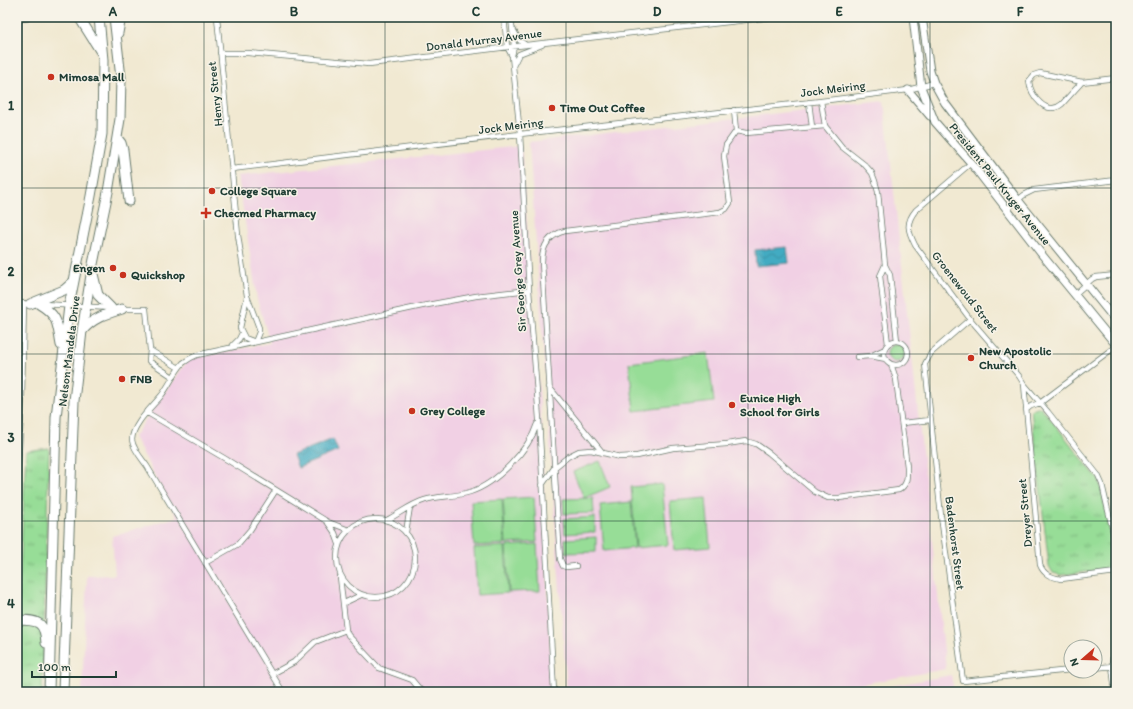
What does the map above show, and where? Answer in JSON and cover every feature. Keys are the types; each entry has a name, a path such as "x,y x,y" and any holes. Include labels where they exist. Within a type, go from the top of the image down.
{"highway":[{"path":"79,17 88,29 103,55"},
{"name":"Nelson Mandela Drive","path":"49,692 56,417 62,354 69,306 92,196 102,134 103,55 99,17"},
{"name":"Nelson Mandela Drive","path":"62,692 74,400 85,308 108,192 117,138 121,99 114,17"},
{"path":"117,41 120,22 123,17"},
{"path":"117,138 121,143 123,150 128,200"},
{"path":"92,269 98,295 111,308"},
{"path":"31,304 64,290 74,281"},
{"path":"31,304 48,309 55,317 62,354"},
{"path":"82,332 99,317 122,310"},
{"path":"17,620 35,621 43,628 49,674"}],"street":[{"path":"17,18 27,17"},
{"name":"Henry Street","path":"217,17 238,235 247,296"},
{"name":"Sir George Grey Avenue","path":"504,17 507,47 512,56"},
{"name":"Sir George Grey Avenue","path":"511,17 514,46 512,56 520,134 529,290 539,419 554,692"},
{"name":"Donald Murray Avenue","path":"220,53 248,53 369,64 773,17"},
{"name":"President Paul Kruger Avenue","path":"913,17 921,87 936,122 971,163 1116,345"},
{"name":"President Paul Kruger Avenue","path":"922,17 930,71 934,83 945,103 1018,200 1116,320"},
{"path":"512,28 519,40 526,45"},
{"path":"513,66 517,57 522,52 550,42"},
{"path":"1082,82 1059,107 1053,108 1047,107 1040,103 1031,91 1029,81 1034,75 1040,73 1082,82 1116,78"},
{"name":"Jock Meiring","path":"232,169 520,134 821,101 908,90 934,83"},
{"path":"908,90 936,122"},
{"path":"821,101 825,126 842,147 865,165 872,173 876,181 885,265 890,274 897,341"},
{"path":"809,102 812,127"},
{"path":"576,566 563,566 560,559 542,254 547,243 553,236 565,231 720,212 726,209 730,203 724,156 726,145 736,131 734,110"},
{"path":"736,131 746,133 825,126"},
{"name":"Groenewoud Street","path":"971,163 916,210 908,222 911,237 915,245 970,319 1019,376 1100,478 1116,545"},
{"path":"1007,210 1030,191 1116,180"},
{"path":"542,485 554,468 569,456 580,451 591,450 620,457 637,456 673,448 746,441 756,444 769,453 815,492 828,498 839,498 899,490 905,485 907,480 908,467 896,379 891,364 884,356 885,349 888,344 880,276 885,265"},
{"path":"1075,294 1096,277 1116,275"},
{"path":"283,692 132,442 133,434 146,412 161,396 185,361 196,355 442,302 476,296 529,290"},
{"path":"247,296 259,332 255,342"},
{"path":"247,296 241,325 242,333 245,338 255,342"},
{"path":"17,303 85,308 111,308 122,310 146,309 150,350 149,361 173,377"},
{"path":"17,484 18,447 31,304"},
{"name":"Badenhorst Street","path":"970,319 931,353 925,364 941,516 963,681 1063,671"},
{"path":"230,347 236,343 242,333"},
{"path":"888,344 897,341 902,343 908,350 907,358 904,362 899,364 891,364"},
{"path":"1026,410 1031,406 1040,403 1116,345"},
{"path":"870,356 885,349"},
{"path":"150,350 179,368"},
{"path":"857,357 870,356 886,359"},
{"path":"896,379 899,364"},
{"name":"Dreyer Street","path":"1024,384 1040,565 1042,570 1053,578 1061,579 1116,572"},
{"path":"549,387 603,453"},
{"path":"146,412 328,522 349,530"},
{"path":"386,520 425,500 470,492 491,482 523,450 534,433 539,419"},
{"path":"902,423 931,420"},
{"path":"205,563 238,544 250,530 276,490"},
{"path":"406,532 410,507"},
{"path":"340,575 349,587 360,595 376,598 384,597 399,590 408,582 413,571 415,555 406,532 400,527 386,520 366,520 357,524 343,536 339,544 336,560 340,575 346,630 348,635 356,646 379,668 412,680 422,692"},
{"path":"328,522 335,533 339,544"},
{"name":"Dreyer Street","path":"1108,573 1116,568"},
{"path":"344,603 360,595"},
{"path":"1115,692 1112,666 1116,621"},
{"path":"272,674 294,662 315,642 346,630"},
{"path":"1103,667 1112,666"}],"shaded area":[{"name":"Eunice High School for Girls","path":"884,101 946,669 816,692 567,692 529,142"},
{"name":"Grey College","path":"521,146 541,417 552,692 82,692 87,576 115,575 112,536 177,517 134,437 189,359 270,343 257,299 238,176"},
{"path":"951,675 954,692 859,692"}],"green space":[{"path":"896,344 902,347 905,353 902,359 896,362 890,359 887,353 890,347"},
{"path":"708,353 714,402 634,411 629,363"},
{"path":"1041,407 1099,480 1116,556 1115,565 1108,569 1061,575 1053,573 1049,566 1031,410"},
{"path":"49,448 42,692 17,692 17,634 26,451"},
{"path":"600,461 610,487 584,498 573,472"},
{"path":"662,484 668,545 636,548 631,487"},
{"path":"534,497 537,542 506,544 503,499"},
{"path":"593,498 594,513 564,514 563,499"},
{"path":"706,498 710,547 674,550 670,501"},
{"path":"502,499 505,544 474,546 471,501"},
{"path":"631,502 635,548 604,551 600,505"},
{"path":"595,517 595,532 565,534 564,519"},
{"path":"596,537 596,552 566,553 565,539"},
{"path":"537,544 540,591 509,592 506,546"},
{"path":"505,546 508,593 477,595 474,548"}],"water":[{"path":"787,247 789,263 756,266 755,250"},
{"path":"333,439 338,451 298,468 293,455"}],"place":[{"name":"Mimosa Mall","path":"51,77"},
{"name":"Time Out Coffee","path":"552,108"},
{"name":"College Square","path":"212,191"},
{"name":"Checmed Pharmacy","path":"206,213"},
{"name":"Engen","path":"113,268"},
{"name":"Quickshop","path":"123,275"},
{"name":"New Apostolic Church","path":"971,358"},
{"name":"FNB","path":"122,379"},
{"name":"Eunice High School for Girls","path":"732,405"},
{"name":"Grey College","path":"412,411"}]}
